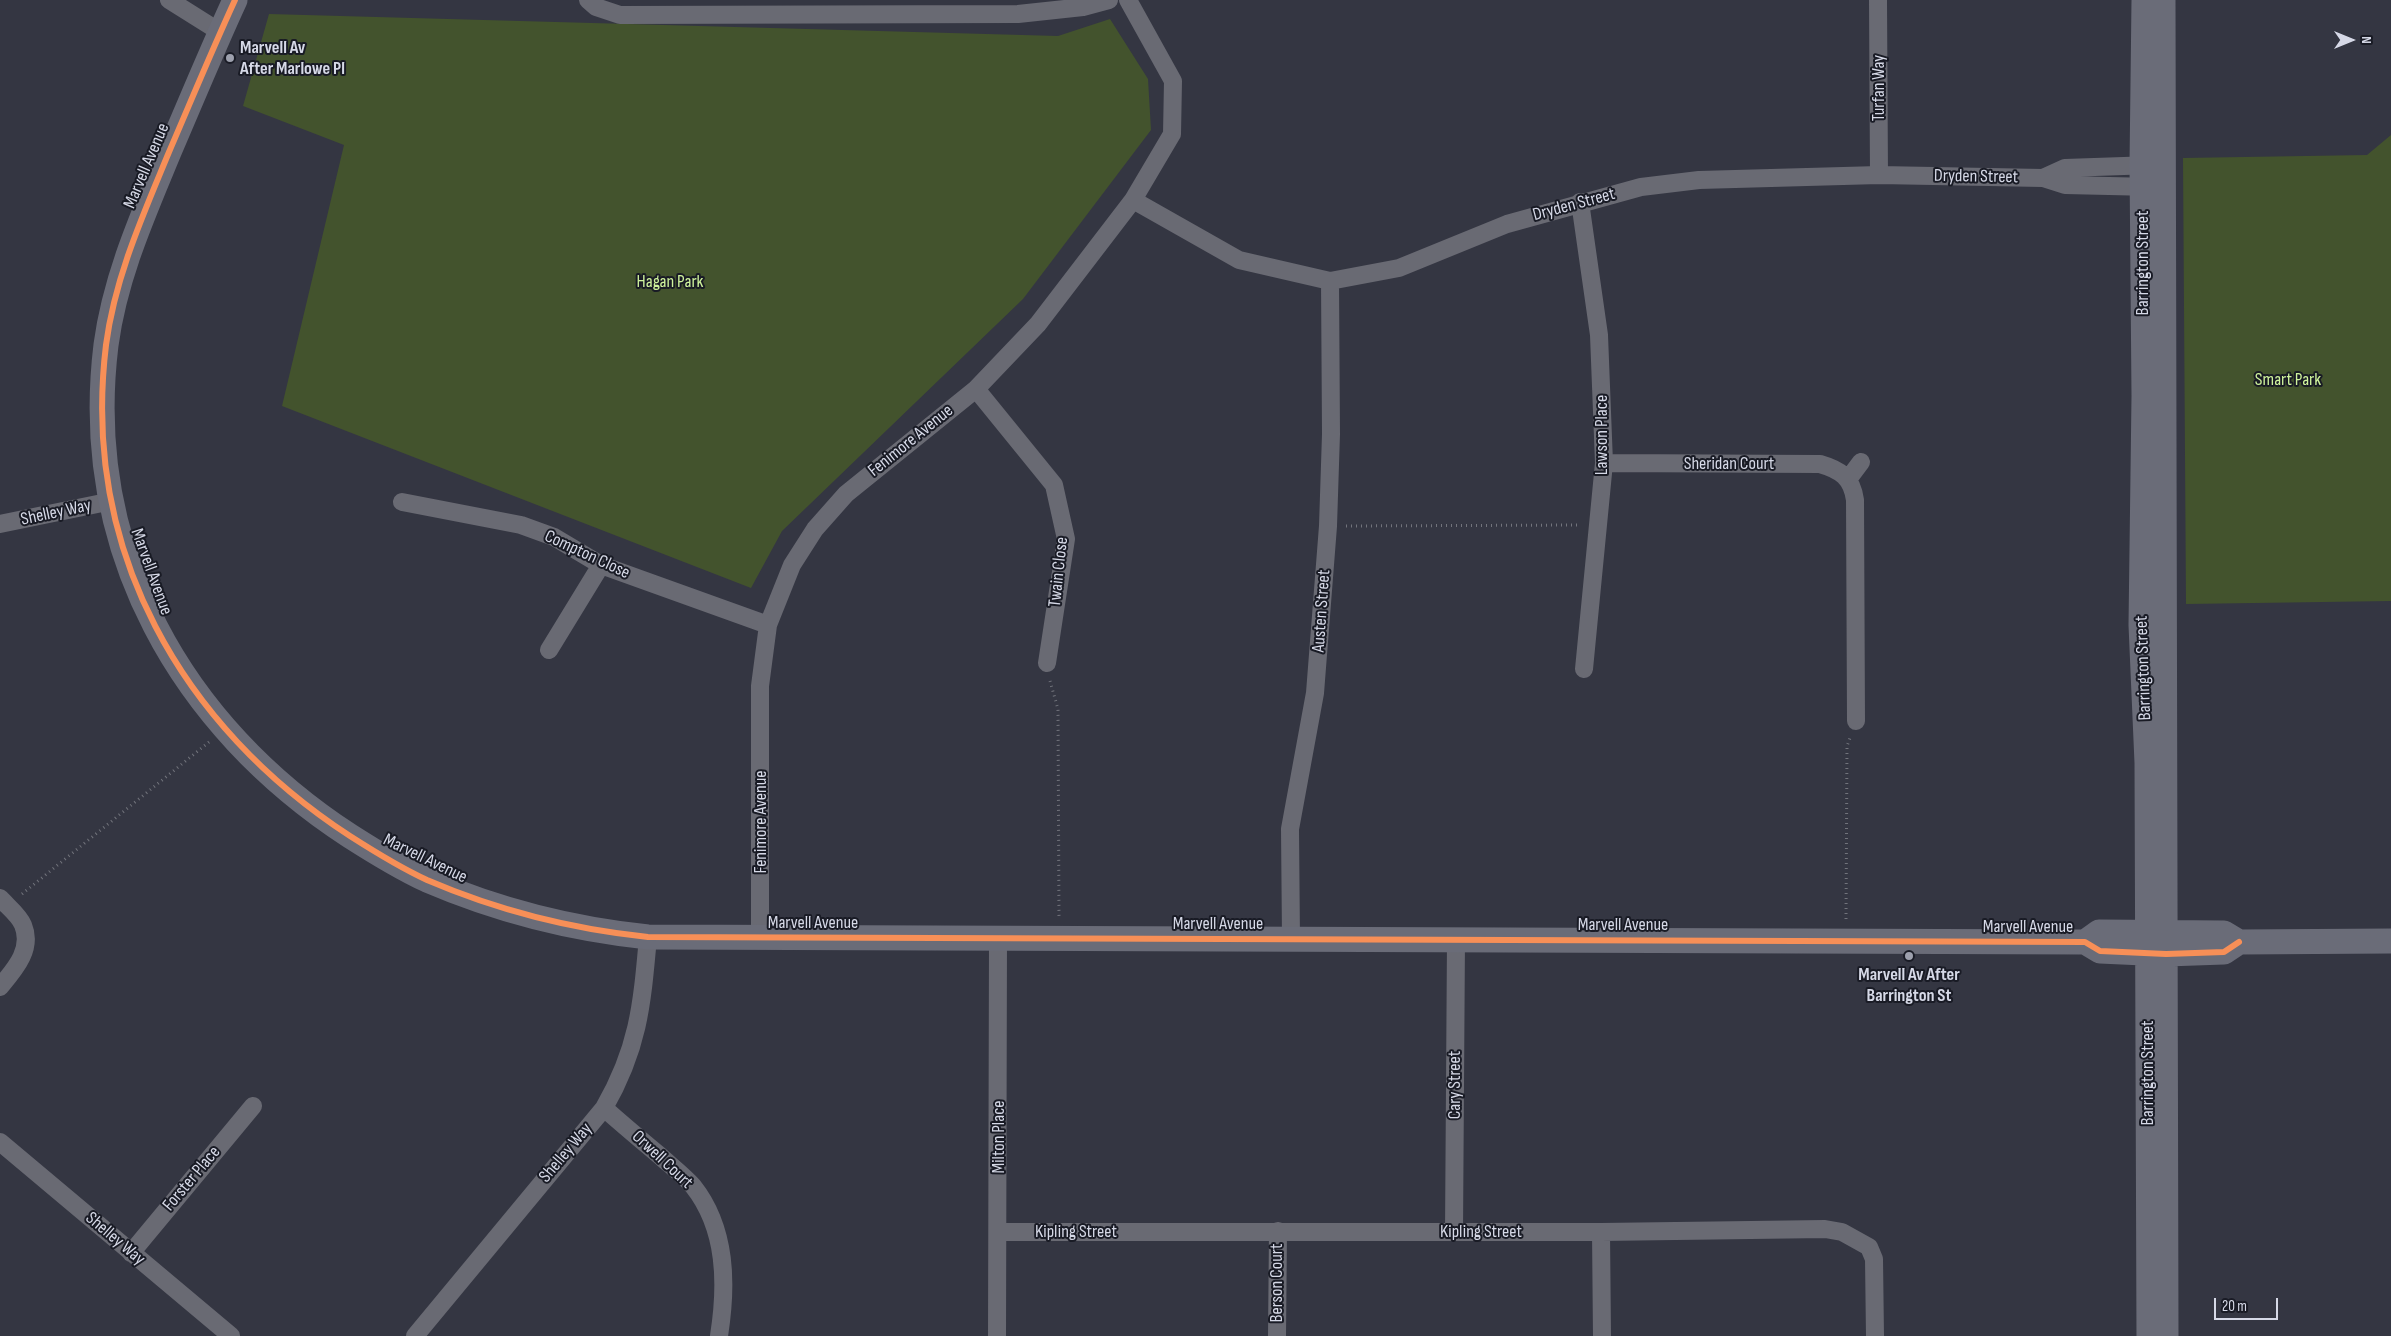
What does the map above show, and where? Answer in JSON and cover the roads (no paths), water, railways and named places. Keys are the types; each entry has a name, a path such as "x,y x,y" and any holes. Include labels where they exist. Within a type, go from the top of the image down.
{"street":[{"path":"169,0 220,32"},
{"name":"Marvell Avenue","path":"235,0 135,233 113,309 105,363 102,418 112,501 126,556 137,588 153,624 177,667 211,713 249,756 281,785 323,818 373,851 425,879 488,904 547,921 598,932 648,937 2085,942 2099,932 2157,943 2224,933 2239,942 2391,941"},
{"path":"588,0 596,7 620,15 1018,14 1083,7 1109,0"},
{"name":"Fenimore Avenue","path":"760,938 760,686 768,625 792,565 816,529 846,494 976,389 1038,324 1133,200 1172,134 1173,81 1128,0"},
{"name":"Turfan Way","path":"1878,0 1879,175"},
{"name":"Barrington Street","path":"2144,0 2152,176 2157,943 2166,1336"},
{"name":"Barrington Street","path":"2152,176 2162,0"},
{"name":"Dryden Street","path":"1133,200 1239,260 1330,281 1399,268 1507,224 1580,202 1642,187 1699,180 1879,175 2043,178 2065,184 2152,176"},
{"name":"Lawson Place","path":"1580,202 1599,335 1604,463 1584,669"},
{"name":"Austen Street","path":"1291,939 1290,830 1315,693 1328,526 1331,434 1330,281"},
{"name":"Twain Close","path":"976,389 1054,485 1066,540 1047,663"},
{"path":"1856,721 1855,500 1849,478 1861,462"},
{"name":"Sheridan Court","path":"1604,463 1820,464 1834,468 1849,478"},
{"name":"Shelley Way","path":"0,524 112,501"},
{"name":"Compton Close","path":"402,502 521,525 554,537 601,565 768,625"},
{"path":"549,650 601,565"},
{"path":"0,987 15,969 26,947 22,923 4,902"},
{"name":"Shelley Way","path":"415,1336 604,1108 621,1077 642,1009 648,937"},
{"name":"Milton Place","path":"997,1336 999,1232 998,938"},
{"name":"Cary Street","path":"1454,1232 1456,939"},
{"name":"Barrington Street","path":"2149,1336 2157,943"},
{"name":"Forster Place","path":"131,1253 253,1106"},
{"name":"Orwell Court","path":"604,1108 692,1186 704,1203 714,1226 722,1254 724,1282 719,1336"},
{"name":"Shelley Way","path":"0,1142 231,1336"},
{"name":"Kipling Street","path":"999,1232 1601,1232 1825,1229 1842,1232 1870,1247 1874,1260 1875,1336"},
{"name":"Berson Court","path":"1277,1336 1278,1231"},
{"path":"1601,1232 1602,1336"}],"place":[{"name":"Marvell Av After Marlowe Pl","path":"230,58"},
{"name":"Marvell Av After Barrington St","path":"1909,956"}],"park label":[{"name":"Hagan Park","path":"670,282"},
{"name":"Smart Park","path":"2288,380"}]}
